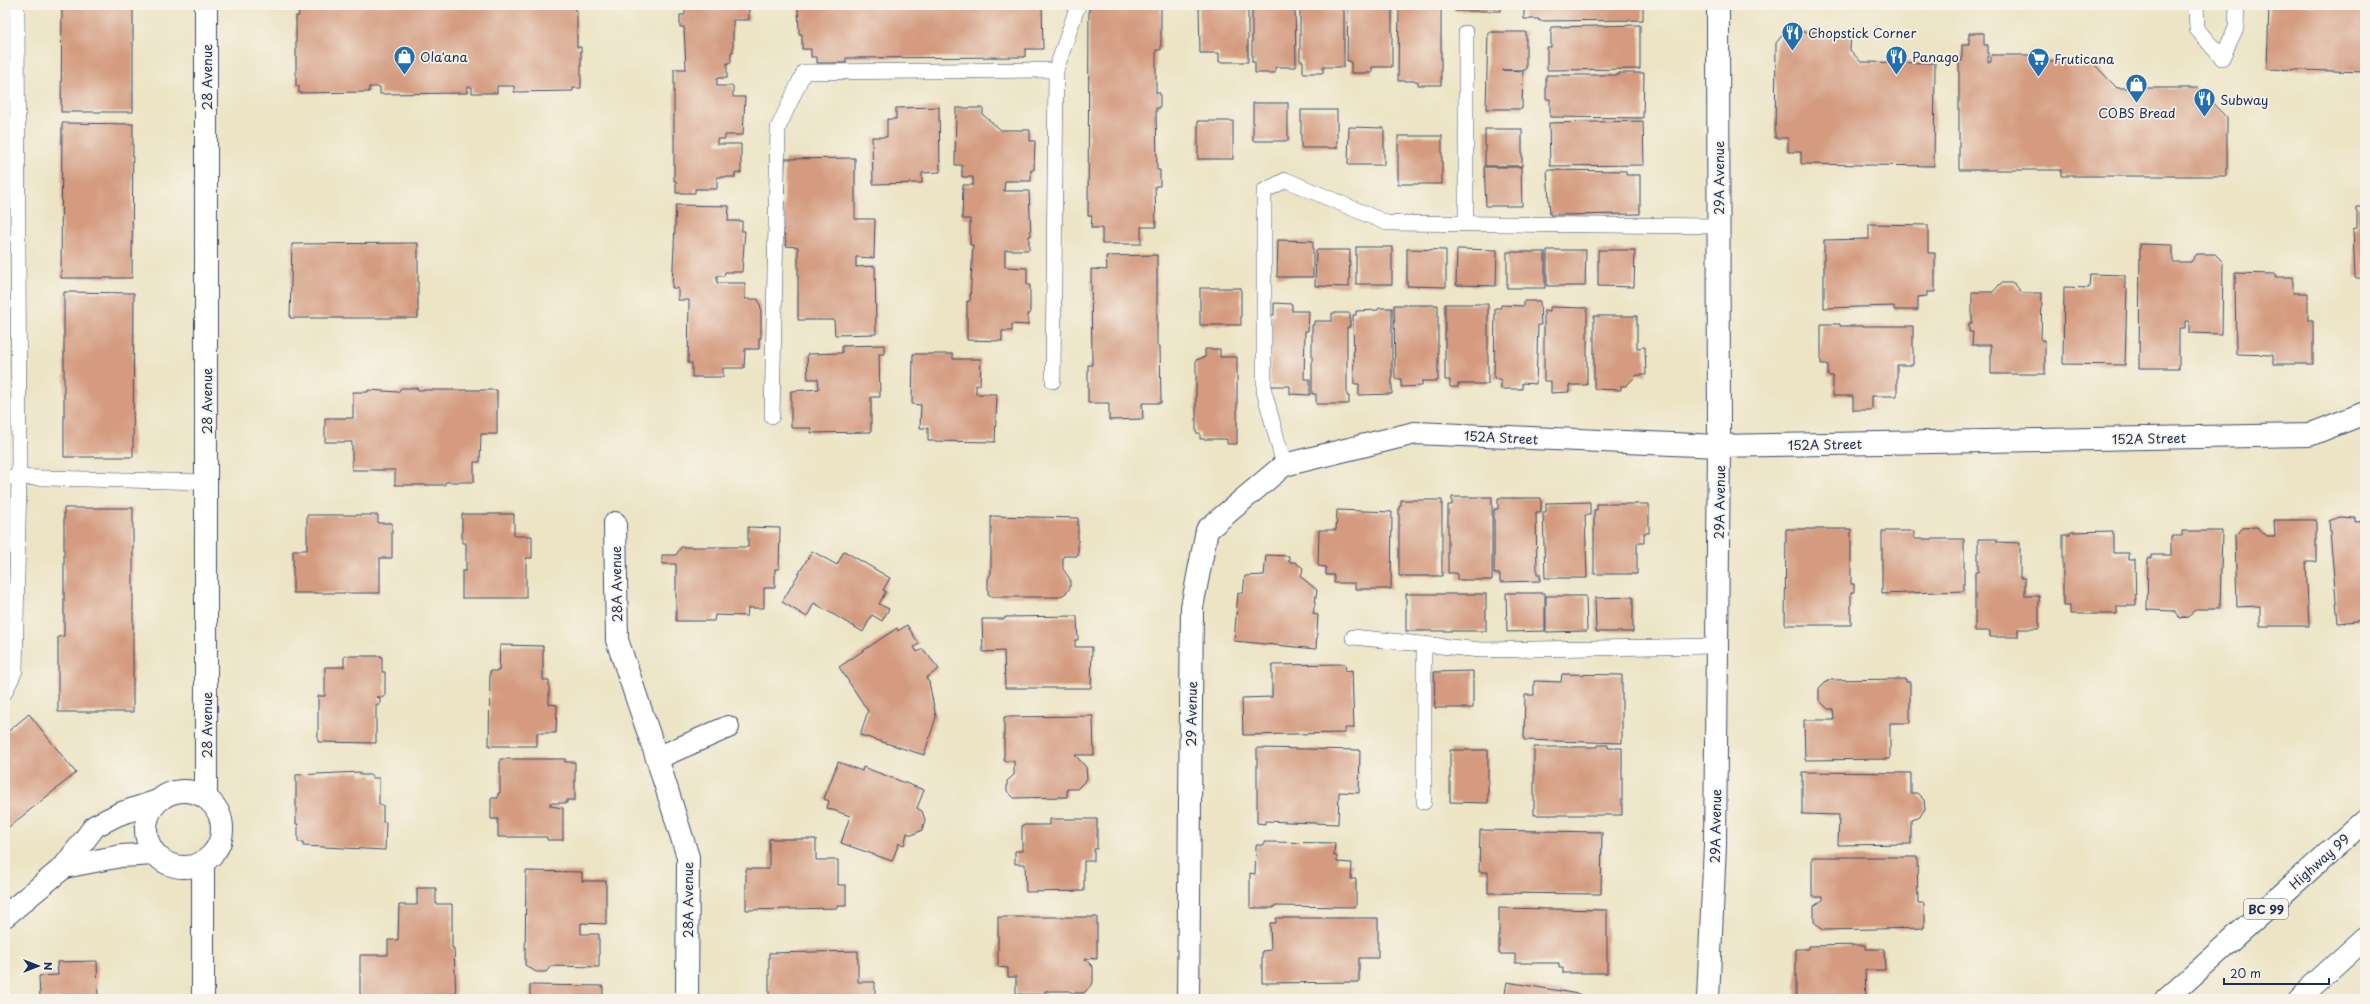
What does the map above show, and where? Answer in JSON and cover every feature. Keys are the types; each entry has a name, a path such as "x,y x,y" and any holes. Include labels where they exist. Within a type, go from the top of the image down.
{"main road":[{"name":"28 Avenue","path":"206,5 206,797"},
{"name":"29A Avenue","path":"1708,999 1715,845 1719,446 1718,5"},
{"name":"152A Street","path":"1284,465 1416,433 1719,446 2309,436 2365,413"},
{"name":"29 Avenue","path":"1188,999 1192,607 1208,530 1284,465"},
{"name":"28A Avenue","path":"615,523 617,640 657,758 688,857 687,999"},
{"path":"657,758 728,726"},
{"path":"5,916 64,867 95,826 119,814 158,801 169,794 182,791 194,792 206,797 218,812 223,831 220,843 213,854 203,862 190,867 178,867 165,862 155,854 150,844 147,821 158,801"},
{"name":"Highway 99","path":"2166,999 2365,820"},
{"path":"64,867 121,856 155,854"},
{"path":"203,862 203,999"},
{"path":"2298,999 2365,938"}],"lane":[{"path":"5,692 15,671 12,477 17,5"},
{"path":"1053,381 1056,70 1078,5"},
{"path":"2196,5 2197,28 2222,58 2236,28 2237,5"},
{"path":"1466,33 1466,222"},
{"path":"772,416 778,128 804,72 1056,70"},
{"path":"1284,465 1264,391 1264,190 1286,180 1387,223 1466,222 1718,226"},
{"path":"12,477 206,482"},
{"path":"1353,637 1480,650 1717,646"},
{"path":"1424,644 1424,802"}],"building":[{"path":"62,5 133,5 133,112 61,112"},
{"path":"298,5 574,5 574,10 577,10 577,47 581,47 581,88 573,88 573,91 514,92 514,86 497,86 497,93 472,93 472,87 467,87 467,93 380,94 380,87 369,87 369,92 299,93 299,86 296,86 296,16 299,16"},
{"path":"685,5 749,5 749,20 733,20 733,52 731,52 731,63 727,63 727,78 717,78 717,86 733,86 733,97 745,97 743,135 725,135 725,139 717,139 717,144 741,144 741,173 735,173 735,177 717,177 717,189 695,189 695,193 676,193 676,181 674,181 674,69 686,69 684,27 680,27 680,15 685,15"},
{"path":"798,5 1042,5 1043,49 1025,49 1025,57 846,58 846,63 817,63 817,57 811,57 811,49 802,49 802,34 799,34"},
{"path":"1089,5 1161,5 1161,50 1156,50 1156,93 1160,93 1160,108 1156,108 1157,170 1160,170 1160,186 1155,186 1156,227 1141,227 1141,244 1102,244 1102,228 1091,228 1092,216 1088,216"},
{"path":"1199,5 1248,5 1248,62 1219,62 1219,53 1200,53"},
{"path":"1252,5 1295,5 1296,67 1275,67 1275,73 1255,73 1255,62 1252,62"},
{"path":"1300,5 1344,5 1344,67 1323,67 1323,73 1303,73 1303,61 1300,61"},
{"path":"1348,5 1392,5 1392,67 1372,67 1372,73 1351,73 1351,61 1347,61"},
{"path":"1399,5 1444,5 1444,9 1441,9 1441,85 1418,85 1418,81 1398,81"},
{"path":"1455,5 1501,5 1501,11 1455,11"},
{"path":"1524,5 1643,5 1643,20 1539,21 1539,19 1524,19"},
{"path":"2269,5 2365,5 2365,72 2267,69"},
{"path":"1640,25 1640,69 1547,70 1547,47 1551,47 1551,27"},
{"path":"1488,32 1526,32 1526,70 1502,70 1523,71 1522,109 1486,109"},
{"path":"1785,32 1851,32 1850,50 1861,62 1935,63 1934,166 1801,164 1801,152 1788,152 1788,138 1775,138 1776,43"},
{"path":"1969,33 1984,33 1984,45 1988,45 1988,62 1991,62 1991,55 2036,55 2036,60 2093,63 2117,88 2198,88 2227,118 2227,176 2061,176 2061,170 1959,170 1959,61 1962,61 1962,45 1969,45"},
{"path":"1619,73 1644,73 1643,118 1550,117 1550,99 1546,99 1546,75 1619,75"},
{"path":"1253,103 1288,103 1288,141 1253,141"},
{"path":"939,107 940,172 922,173 922,183 873,184 872,137 887,137 887,119 896,119 896,108"},
{"path":"956,108 983,108 983,115 1001,130 1030,130 1030,141 1035,141 1034,170 1031,170 1031,181 1005,181 1004,191 1029,191 1031,236 1029,236 1029,250 1005,250 1005,267 1027,268 1027,285 1030,285 1030,314 1028,314 1028,325 1012,324 1012,331 1002,331 1002,341 967,340 967,301 970,301 973,245 970,245 970,219 962,219 963,185 973,185 973,177 962,177 962,165 955,165"},
{"path":"1301,110 1337,110 1337,148 1301,148"},
{"path":"1198,121 1233,121 1233,159 1198,159"},
{"path":"1643,121 1644,165 1550,166 1549,123"},
{"path":"62,123 133,124 132,278 61,278"},
{"path":"1349,127 1384,128 1384,165 1348,165"},
{"path":"1485,129 1522,129 1522,166 1485,166"},
{"path":"1398,136 1442,136 1442,184 1398,184"},
{"path":"855,158 855,219 875,219 874,258 856,257 856,267 875,266 876,334 835,335 834,320 798,320 798,247 786,246 785,235 783,235 785,159"},
{"path":"1484,167 1521,167 1522,206 1486,206"},
{"path":"1547,170 1626,171 1626,175 1640,175 1640,214 1550,215"},
{"path":"676,205 729,206 728,221 742,221 742,231 745,231 742,272 725,272 724,276 717,276 717,283 745,283 745,299 758,299 761,308 761,338 759,338 759,349 745,349 744,368 723,368 723,377 692,377 692,363 688,363 689,300 678,300 678,288 672,288"},
{"path":"2357,207 2365,207 2365,278 2355,278 2353,229 2357,228"},
{"path":"1869,224 1928,225 1928,253 1935,253 1935,292 1927,292 1927,296 1918,297 1918,310 1894,310 1894,306 1824,308 1824,240 1869,239"},
{"path":"1278,240 1313,241 1313,277 1277,277"},
{"path":"418,243 418,318 290,318 292,244"},
{"path":"2140,244 2173,245 2173,262 2191,262 2197,254 2215,254 2223,262 2222,334 2189,333 2189,321 2185,321 2185,328 2179,328 2179,368 2139,368"},
{"path":"1356,247 1392,247 1392,284 1356,284"},
{"path":"1407,249 1446,250 1446,287 1407,286"},
{"path":"1457,249 1497,250 1496,286 1456,285"},
{"path":"1316,250 1350,250 1349,287 1315,286"},
{"path":"1547,250 1586,250 1585,286 1547,286"},
{"path":"1598,250 1635,250 1634,287 1598,286"},
{"path":"1507,252 1545,252 1545,288 1507,288"},
{"path":"1157,255 1157,346 1160,346 1161,403 1142,403 1143,419 1109,420 1109,403 1088,403 1088,365 1092,365 1091,269 1107,270 1106,256"},
{"path":"2235,273 2275,274 2275,277 2293,277 2293,293 2308,293 2308,320 2313,320 2313,364 2273,364 2273,355 2236,354"},
{"path":"2090,274 2125,275 2125,288 2127,289 2125,365 2063,364 2064,287 2089,288"},
{"path":"2001,283 2014,283 2022,293 2042,293 2041,340 2045,340 2045,374 1991,374 1991,345 1972,345 1973,332 1969,332 1969,323 1972,323 1972,292 1993,292"},
{"path":"1200,288 1241,288 1241,325 1200,325"},
{"path":"64,292 134,293 133,457 64,457"},
{"path":"1524,301 1540,301 1541,325 1538,325 1536,384 1522,383 1522,389 1501,389 1501,379 1494,379 1495,308 1501,308 1501,305 1524,306"},
{"path":"1274,303 1292,304 1292,311 1309,311 1308,331 1305,331 1304,379 1310,379 1310,395 1290,394 1290,386 1270,386 1271,315 1274,315"},
{"path":"1445,304 1488,304 1488,384 1458,384 1458,387 1450,387 1450,380 1445,380"},
{"path":"1394,305 1438,305 1438,381 1422,381 1422,386 1401,387 1401,379 1395,379"},
{"path":"1550,307 1587,308 1587,385 1569,385 1569,392 1551,393 1551,381 1544,381 1544,310 1550,311"},
{"path":"1379,308 1392,308 1392,394 1359,395 1359,384 1354,384 1353,315 1356,315 1356,311 1378,310"},
{"path":"1332,313 1350,313 1350,327 1347,327 1347,396 1349,396 1349,404 1316,404 1316,394 1312,394 1312,325 1314,325 1314,321 1332,321"},
{"path":"1594,316 1637,316 1637,348 1645,347 1646,375 1637,375 1626,386 1621,386 1621,390 1594,389"},
{"path":"1821,324 1840,324 1840,326 1913,326 1913,365 1897,365 1897,396 1872,396 1872,410 1853,410 1853,396 1833,396 1833,376 1828,376 1828,364 1821,364"},
{"path":"884,345 884,354 879,354 880,397 871,397 871,432 811,433 811,428 791,428 791,391 819,389 818,379 808,379 807,354 842,353 842,346"},
{"path":"1205,349 1220,349 1220,357 1237,357 1237,444 1227,444 1227,439 1200,439 1200,433 1196,433 1196,360 1205,357"},
{"path":"913,354 953,354 953,359 981,359 980,385 976,385 976,394 997,394 995,442 928,441 928,428 920,428 921,405 912,404"},
{"path":"401,388 417,388 418,390 497,390 497,434 481,434 480,462 474,462 474,482 445,482 445,485 395,485 395,470 352,470 352,442 325,442 325,418 353,418 353,392 368,392 368,390 398,392"},
{"path":"1452,497 1492,497 1492,580 1457,580 1457,573 1448,573 1448,505 1452,505"},
{"path":"1498,498 1541,498 1541,512 1536,512 1537,574 1540,574 1540,581 1500,582 1500,574 1494,574 1494,509 1498,509"},
{"path":"1401,500 1442,500 1442,576 1399,576 1399,506 1401,506"},
{"path":"1590,502 1590,515 1585,515 1587,578 1545,578 1543,512 1546,512 1546,503"},
{"path":"1597,504 1649,504 1649,533 1644,533 1644,543 1637,543 1637,574 1594,574 1594,510 1597,510"},
{"path":"64,508 133,508 133,712 58,712 58,637 64,636"},
{"path":"1337,510 1392,512 1391,589 1355,589 1355,583 1334,583 1334,575 1326,575 1326,567 1318,566 1319,530 1336,530"},
{"path":"462,514 514,514 514,536 532,536 532,558 526,558 526,598 462,598 462,571 466,571 466,543 462,543"},
{"path":"307,515 378,515 378,523 392,523 392,558 380,558 380,593 293,593 293,550 307,550"},
{"path":"991,516 1078,518 1078,556 1063,556 1063,569 1070,579 1070,588 1066,593 1059,597 993,597 988,594 988,579 991,573"},
{"path":"2340,517 2355,518 2355,522 2365,521 2365,620 2338,623 2329,521"},
{"path":"2274,520 2316,520 2316,562 2306,562 2309,626 2260,626 2260,606 2237,607 2235,536 2243,528 2257,527 2267,536 2275,536"},
{"path":"748,527 780,528 779,569 775,569 775,588 764,588 764,608 748,608 747,616 715,615 714,621 676,621 676,564 662,564 662,555 676,555 681,547 748,547"},
{"path":"1786,529 1851,529 1851,584 1854,584 1854,592 1851,592 1851,625 1785,625"},
{"path":"1882,531 1914,531 1914,539 1964,539 1964,591 1882,594"},
{"path":"2113,531 2113,553 2129,553 2129,560 2135,560 2136,606 2117,606 2117,614 2070,614 2070,606 2063,606 2063,535 2070,535 2070,532"},
{"path":"2182,531 2222,531 2220,609 2195,609 2189,617 2180,618 2174,611 2147,610 2148,558 2152,558 2152,555 2171,555 2171,536 2182,536"},
{"path":"1978,539 1997,539 1997,542 2020,543 2020,578 2025,578 2025,596 2039,596 2039,629 2018,629 2018,637 1990,637 1990,631 1975,631 1975,572 1978,572"},
{"path":"812,551 837,565 844,551 890,578 883,590 886,591 879,604 889,609 882,621 872,615 863,632 814,603 807,617 782,602"},
{"path":"1266,555 1289,556 1289,562 1295,562 1303,568 1301,577 1317,590 1313,614 1318,615 1316,649 1234,641 1238,593 1243,593 1245,576 1264,575"},
{"path":"1506,593 1545,593 1545,631 1507,632"},
{"path":"1406,594 1486,594 1486,631 1406,631"},
{"path":"1546,596 1586,596 1587,631 1546,632"},
{"path":"1633,597 1633,632 1596,632 1595,598"},
{"path":"1077,616 1078,640 1075,640 1075,647 1092,647 1091,688 1005,688 1004,651 983,652 982,619 1005,619 1005,617"},
{"path":"907,625 919,644 914,647 917,652 923,649 939,669 926,678 929,682 936,717 924,755 860,735 868,711 839,667 897,628 898,631"},
{"path":"500,645 543,646 543,680 549,680 549,704 557,705 556,733 537,733 537,746 489,746 490,671 499,671"},
{"path":"344,656 382,656 382,672 385,672 385,697 377,697 380,698 380,705 376,705 376,743 318,742 318,696 325,696 325,667 344,667"},
{"path":"1345,664 1346,671 1352,670 1354,728 1345,728 1345,733 1243,735 1242,698 1272,697 1272,665"},
{"path":"1473,671 1473,708 1435,708 1434,672"},
{"path":"1562,674 1622,675 1622,743 1524,740 1525,695 1534,695 1534,681 1561,682"},
{"path":"1906,679 1906,682 1910,682 1910,723 1890,723 1890,759 1805,760 1804,720 1834,720 1833,709 1828,709 1819,700 1819,688 1827,680"},
{"path":"29,714 76,773 5,830 5,734"},
{"path":"1093,716 1094,755 1075,755 1086,767 1087,779 1077,789 1067,789 1067,797 1014,798 1007,791 1007,781 1014,775 1014,761 1004,761 1004,717"},
{"path":"1598,745 1608,745 1608,748 1622,748 1622,815 1534,815 1534,747 1598,747"},
{"path":"1257,748 1360,750 1359,793 1339,792 1338,824 1265,821 1265,824 1257,823"},
{"path":"1450,750 1488,750 1488,803 1450,802"},
{"path":"500,759 565,759 565,762 575,762 575,800 567,800 567,803 550,803 550,806 563,808 563,840 547,840 547,837 498,837 498,819 491,819 491,798 498,798 498,793 500,793"},
{"path":"838,762 862,771 863,767 924,790 917,808 922,811 925,820 922,830 912,835 907,833 904,845 899,843 892,861 841,843 850,816 827,808 829,801 824,799"},
{"path":"360,772 360,775 372,775 372,778 379,778 379,804 383,805 383,822 386,822 385,850 303,846 303,842 298,842 298,824 296,824 296,775"},
{"path":"1802,772 1911,773 1911,793 1917,793 1924,800 1925,809 1920,816 1911,819 1911,844 1838,845 1839,815 1802,814"},
{"path":"1050,819 1097,819 1097,849 1094,849 1094,861 1084,861 1084,891 1026,892 1025,864 1015,864 1015,851 1022,851 1022,825 1050,825"},
{"path":"1480,830 1602,832 1601,894 1488,893 1488,872 1479,872"},
{"path":"769,839 816,839 816,860 838,860 838,885 846,885 846,906 837,906 837,908 746,910 746,869 769,869"},
{"path":"1264,842 1335,843 1334,856 1337,856 1337,862 1352,863 1351,879 1356,879 1356,907 1274,906 1274,908 1250,908 1250,873 1255,874 1256,845 1264,845"},
{"path":"1812,857 1917,857 1918,903 1924,903 1924,928 1823,930 1814,922 1814,906 1823,900 1823,897 1812,897"},
{"path":"526,871 582,872 582,881 606,881 606,924 581,923 581,934 599,934 599,967 551,966 546,972 536,972 525,965"},
{"path":"417,888 436,888 436,904 452,904 452,948 454,948 456,999 360,999 360,955 388,955 388,940 398,940 399,905 417,905"},
{"path":"1499,908 1607,910 1607,973 1563,973 1563,968 1559,968 1559,963 1515,963 1515,954 1499,954"},
{"path":"998,917 1097,917 1097,959 1084,958 1093,967 1093,983 1084,993 1073,993 1069,991 1045,991 1045,995 1016,994 1016,977 1008,977 1008,968 998,967"},
{"path":"1276,918 1378,918 1378,958 1359,958 1359,982 1262,983 1262,951 1271,950 1270,923 1276,923"},
{"path":"1865,945 1865,949 1884,949 1885,970 1865,970 1866,999 1796,999 1796,949 1808,949 1808,946"},
{"path":"858,951 858,982 875,982 875,999 769,997 769,953"},
{"path":"97,961 98,999 40,999 39,976 58,975 57,962"},
{"path":"1507,982 1578,994 1590,999 1504,999"},
{"path":"530,985 603,986 603,999 530,999"}],"place":[{"name":"Chopstick Corner","path":"1793,52"},
{"name":"Ola'ana","path":"404,76"},
{"name":"Panago","path":"1896,76"},
{"name":"Fruticana","path":"2039,78"},
{"name":"COBS Bread","path":"2137,104"},
{"name":"Subway","path":"2205,118"}]}
